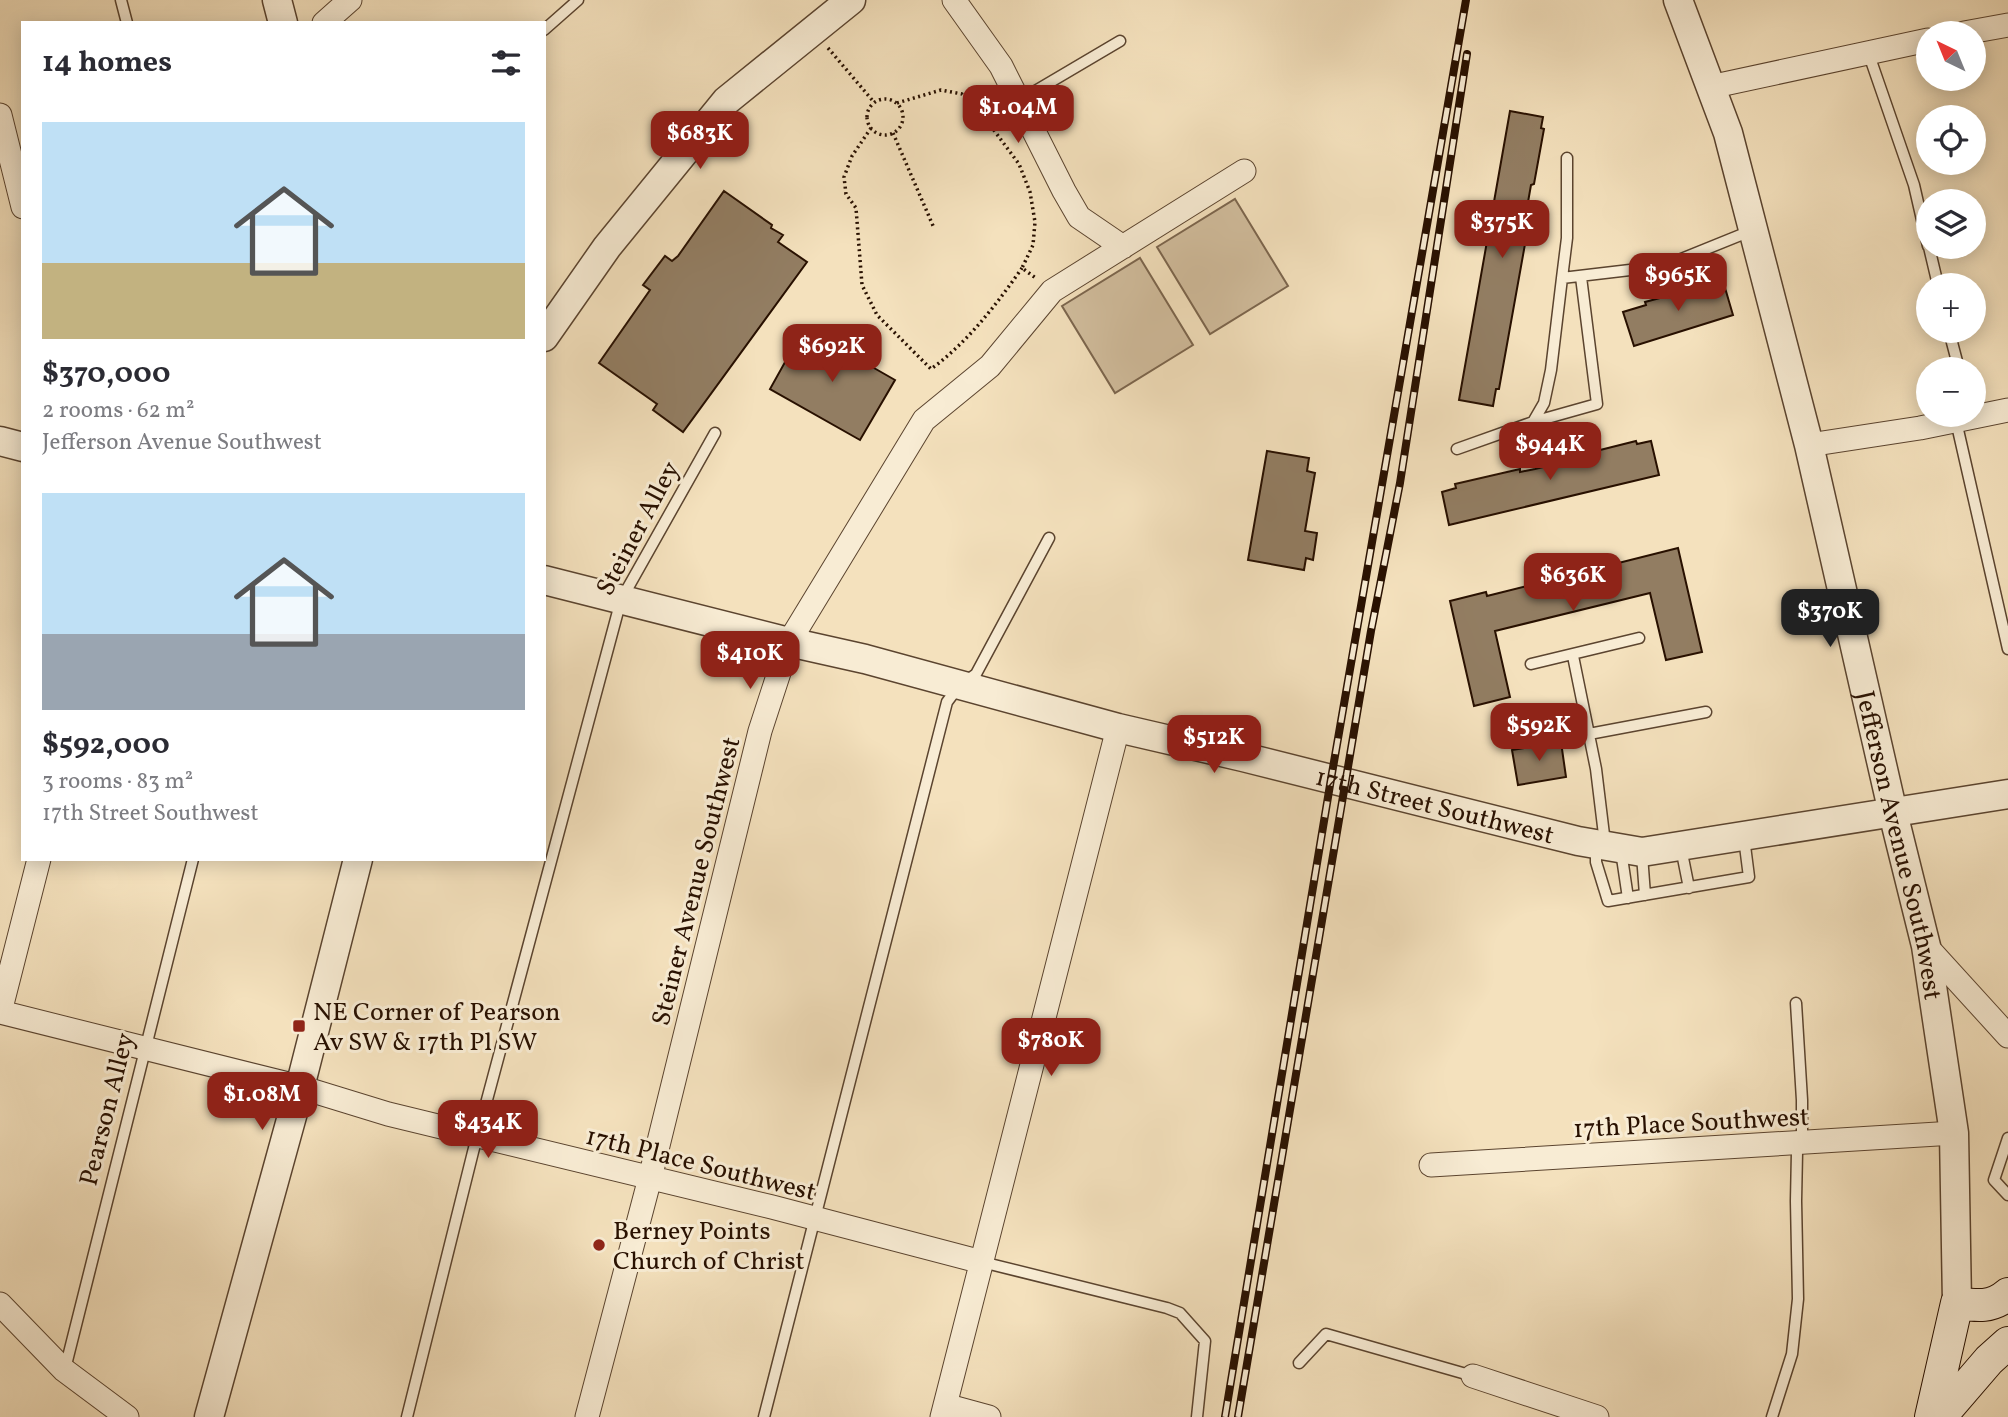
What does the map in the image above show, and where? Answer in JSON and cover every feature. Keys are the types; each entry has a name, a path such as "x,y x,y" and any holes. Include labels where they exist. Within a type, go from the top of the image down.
{"main road":[{"path":"1957,1303 1981,1307 2001,1300 2008,1294"},
{"name":"Jefferson Avenue Southwest","path":"1931,1417 1957,1303"},
{"path":"1940,1417 1989,1360 2008,1343"}],"street":[{"path":"277,0 282,21"},
{"path":"326,21 350,0"},
{"path":"546,334 607,247 726,101 851,0"},
{"path":"954,0 1001,65 1079,216 1123,247"},
{"name":"Jefferson Avenue Southwest","path":"1678,0 1728,133 1809,445 1926,946 1954,1133 1957,1303"},
{"path":"1986,28 2008,24"},
{"path":"1710,87 1916,42"},
{"path":"0,115 21,198"},
{"name":"Steiner Avenue Southwest","path":"587,1417 650,1178 760,731 789,642 924,420 990,366 1052,291 1244,171"},
{"path":"1986,415 2008,411"},
{"path":"1809,445 1916,426"},
{"path":"0,441 21,446"},
{"name":"17th Street Southwest","path":"546,581 864,659 1118,728 1616,848 1681,846 2008,794"},
{"path":"989,1417 943,1411 1118,728"},
{"path":"0,1012 38,861"},
{"path":"209,1417 300,1087 357,861"},
{"path":"1926,946 2008,1036"},
{"name":"17th Place Southwest","path":"0,1012 300,1087 388,1114 982,1262"},
{"name":"17th Place Southwest","path":"1431,1165 1954,1133"},
{"path":"0,1304 64,1370 127,1417"},
{"path":"1473,1376 1597,1417"}],"lane":[{"path":"121,0 126,21"},
{"path":"546,28 578,0"},
{"path":"1020,100 1120,41"},
{"path":"1868,52 1916,193"},
{"path":"1533,422 1544,403 1551,370 1567,238 1567,158"},
{"path":"1562,278 1664,265 1753,230"},
{"path":"1457,449 1533,422 1597,404 1581,277"},
{"path":"1967,427 2008,649"},
{"name":"Steiner Alley","path":"407,1417 478,1135 621,600 715,433"},
{"path":"764,1417 947,702 959,686 976,674 1049,538"},
{"path":"1531,664 1639,638"},
{"path":"1573,656 1596,769 1628,898"},
{"path":"1589,734 1706,712"},
{"path":"1616,848 1595,862 1608,901 1749,877 1744,836"},
{"path":"1681,846 1689,888"},
{"path":"1616,848 1645,895"},
{"name":"Pearson Alley","path":"64,1370 192,861"},
{"path":"1772,1417 1792,1354 1798,1299 1796,1201 1802,1100 1796,1003"},
{"path":"2006,1191 1994,1180 2008,1138"},
{"path":"982,1262 1180,1313 1205,1340 1197,1417"},
{"path":"1300,1363 1326,1334 1473,1376"}],"path":[{"path":"814,30 873,102"},
{"path":"871,128 852,156 844,177 846,194 856,208 862,285 877,315 931,369 944,360 984,319 1022,268 1033,244 1035,222 1030,192 1019,164 976,106 962,94 942,90 897,103"},
{"path":"884,99 897,103 901,108 902,122 893,133 879,134 871,128 867,118 873,102 884,99"},
{"path":"893,133 934,228"},
{"path":"1022,268 1052,291"}],"shaded area":[{"path":"1235,199 1288,286 1210,334 1157,247"},
{"path":"1140,258 1193,345 1115,393 1062,306"}],"building":[{"path":"1510,111 1543,117 1541,128 1544,129 1525,219 1524,233 1527,233 1499,389 1496,389 1493,406 1459,400"},
{"path":"724,191 772,225 771,228 783,235 778,242 807,262 683,432 653,410 657,404 599,363 650,290 643,285 665,256 672,261 678,256"},
{"path":"1723,281 1733,315 1634,346 1623,312 1646,305 1645,302"},
{"path":"804,328 895,380 860,440 770,389"},
{"path":"1636,441 1637,444 1651,441 1659,475 1449,525 1442,492 1456,488 1455,484 1520,469 1520,472 1535,469"},
{"path":"1267,451 1309,458 1307,471 1315,473 1305,531 1317,533 1313,560 1306,558 1304,570 1248,560"},
{"path":"1678,548 1702,652 1666,660 1650,593 1495,631 1510,697 1474,706 1450,601 1486,592 1487,596"},
{"path":"1561,742 1566,777 1518,785 1512,750"}],"railway":[{"path":"1225,1417 1331,779 1466,0"},
{"path":"1238,1417 1371,631 1400,483 1467,54"}],"place":[{"name":"NE Corner of Pearson Av SW & 17th Pl SW","path":"299,1026"},
{"name":"Berney Points Church of Christ","path":"599,1245"}]}
